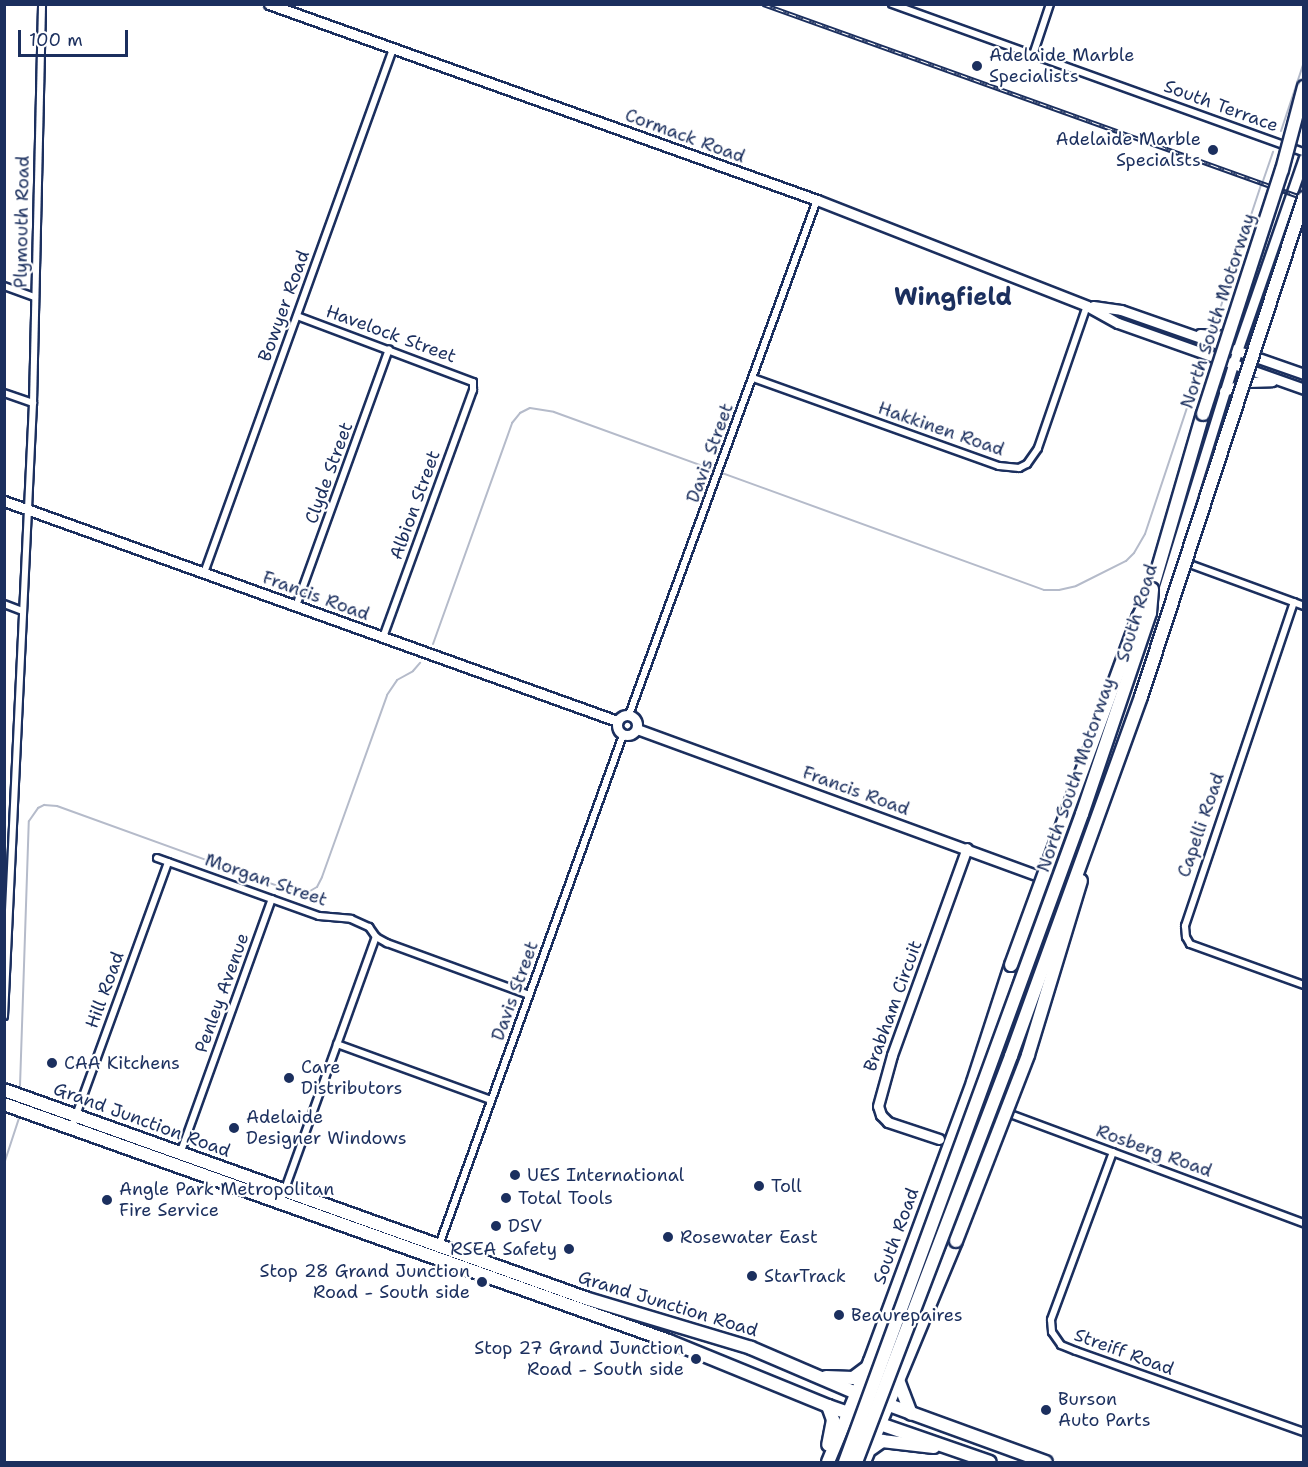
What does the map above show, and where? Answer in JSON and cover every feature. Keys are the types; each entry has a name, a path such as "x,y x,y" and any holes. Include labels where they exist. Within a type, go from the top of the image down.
{"highway":[{"name":"North South Motorway","path":"845,1462 1082,814 1149,614 1152,589 1207,403 1282,170 1304,87"},
{"name":"North South Motorway","path":"856,1462 1089,845 1141,697 1304,198"},
{"name":"South Road","path":"826,1462 870,1361 974,1082 1011,965 1138,618 1152,589"},
{"path":"866,1457 956,1241 1051,987 1078,898 1089,845"},
{"name":"Grand Junction Road","path":"4,1090 588,1299 752,1348 856,1393 1046,1462"},
{"name":"Grand Junction Road","path":"4,1104 669,1341 828,1406 990,1462"},
{"path":"819,1377 853,1378 860,1375 870,1361"},
{"path":"898,1380 911,1413"},
{"path":"826,1462 832,1427 832,1416 828,1406"},
{"path":"836,1443 852,1436 861,1439 866,1457"},
{"path":"866,1457 876,1443 882,1441 919,1447 944,1447"}],"street":[{"name":"Plymouth Road","path":"4,1016 33,403 42,4"},
{"name":"Cormack Road","path":"269,4 817,201 1087,306 1119,323 1304,389"},
{"name":"South Terrace","path":"892,4 1304,152"},
{"path":"1033,55 1050,4"},
{"name":"Bowyer Road","path":"204,573 393,49"},
{"name":"South Road","path":"994,1108 989,1097 990,1088 1123,720 1233,363 1304,158"},
{"name":"Davis Street","path":"629,715 817,201"},
{"path":"4,286 35,297"},
{"name":"Cormack Road","path":"1087,306 1121,310 1304,374"},
{"name":"Hakkinen Road","path":"753,378 999,466 1019,468 1027,464 1038,448 1087,306"},
{"name":"Havelock Street","path":"297,316 473,382"},
{"path":"1189,333 1221,336 1245,327"},
{"name":"Clyde Street","path":"296,606 389,349"},
{"name":"Albion Street","path":"383,637 473,390 473,382"},
{"path":"1224,391 1248,382 1286,383"},
{"path":"4,393 33,403"},
{"name":"Francis Road","path":"4,501 617,721"},
{"path":"1173,558 1304,606"},
{"name":"Capelli Road","path":"1294,602 1185,926 1186,937 1190,944 1304,986"},
{"path":"4,604 22,611"},
{"path":"629,715 637,722 637,729 629,735 623,735 617,728 617,721 622,716 629,715"},
{"name":"Francis Road","path":"637,729 1064,885"},
{"name":"Davis Street","path":"434,1258 623,735"},
{"name":"Brabham Circuit","path":"939,1139 888,1122 881,1115 878,1106 892,1055 966,848"},
{"name":"Morgan Street","path":"157,858 320,916 351,919 369,927 376,937 529,994"},
{"name":"Hill Road","path":"71,1128 168,862"},
{"name":"Penley Avenue","path":"175,1166 272,899"},
{"path":"280,1203 376,937"},
{"path":"337,1044 491,1100"},
{"name":"Rosberg Road","path":"994,1108 1304,1223"},
{"path":"945,1156 939,1139 953,1134"},
{"name":"Streiff Road","path":"1113,1152 1052,1320 1052,1332 1061,1345 1076,1351 1304,1432"}],"waterway":[{"path":"1281,131 1304,62"},
{"path":"1263,181 1273,152"},
{"path":"1216,321 1261,185"},
{"path":"433,644 512,423 520,413 530,408 554,412 1044,590 1059,590 1076,586 1126,561 1134,553 1145,534 1200,369"},
{"path":"20,1086 29,821 38,808 44,805 57,806 295,892 310,891 317,887 322,877 387,695 397,680 413,671 420,663"},
{"path":"4,1164 19,1118"}],"railway":[{"path":"763,4 1304,198"}],"place":[{"name":"Adelaide Marble Specialists","path":"977,66"},
{"name":"Adelaide Marble Specialsts","path":"1213,150"},
{"name":"CAA Kitchens","path":"52,1063"},
{"name":"Care Distributors","path":"289,1078"},
{"name":"Adelaide Designer Windows","path":"234,1128"},
{"name":"UES International","path":"515,1175"},
{"name":"Toll","path":"759,1186"},
{"name":"Total Tools","path":"506,1198"},
{"name":"Angle Park Metropolitan Fire Service","path":"107,1200"},
{"name":"DSV","path":"496,1226"},
{"name":"Rosewater East","path":"668,1237"},
{"name":"RSEA Safety","path":"569,1249"},
{"name":"StarTrack","path":"752,1276"},
{"name":"Stop 28 Grand Junction Road - South side","path":"482,1282"},
{"name":"Beaurepaires","path":"839,1315"},
{"name":"Stop 27 Grand Junction Road - South side","path":"696,1359"},
{"name":"Burson Auto Parts","path":"1046,1410"}],"district":[{"name":"Wingfield","path":"953,298"}]}
